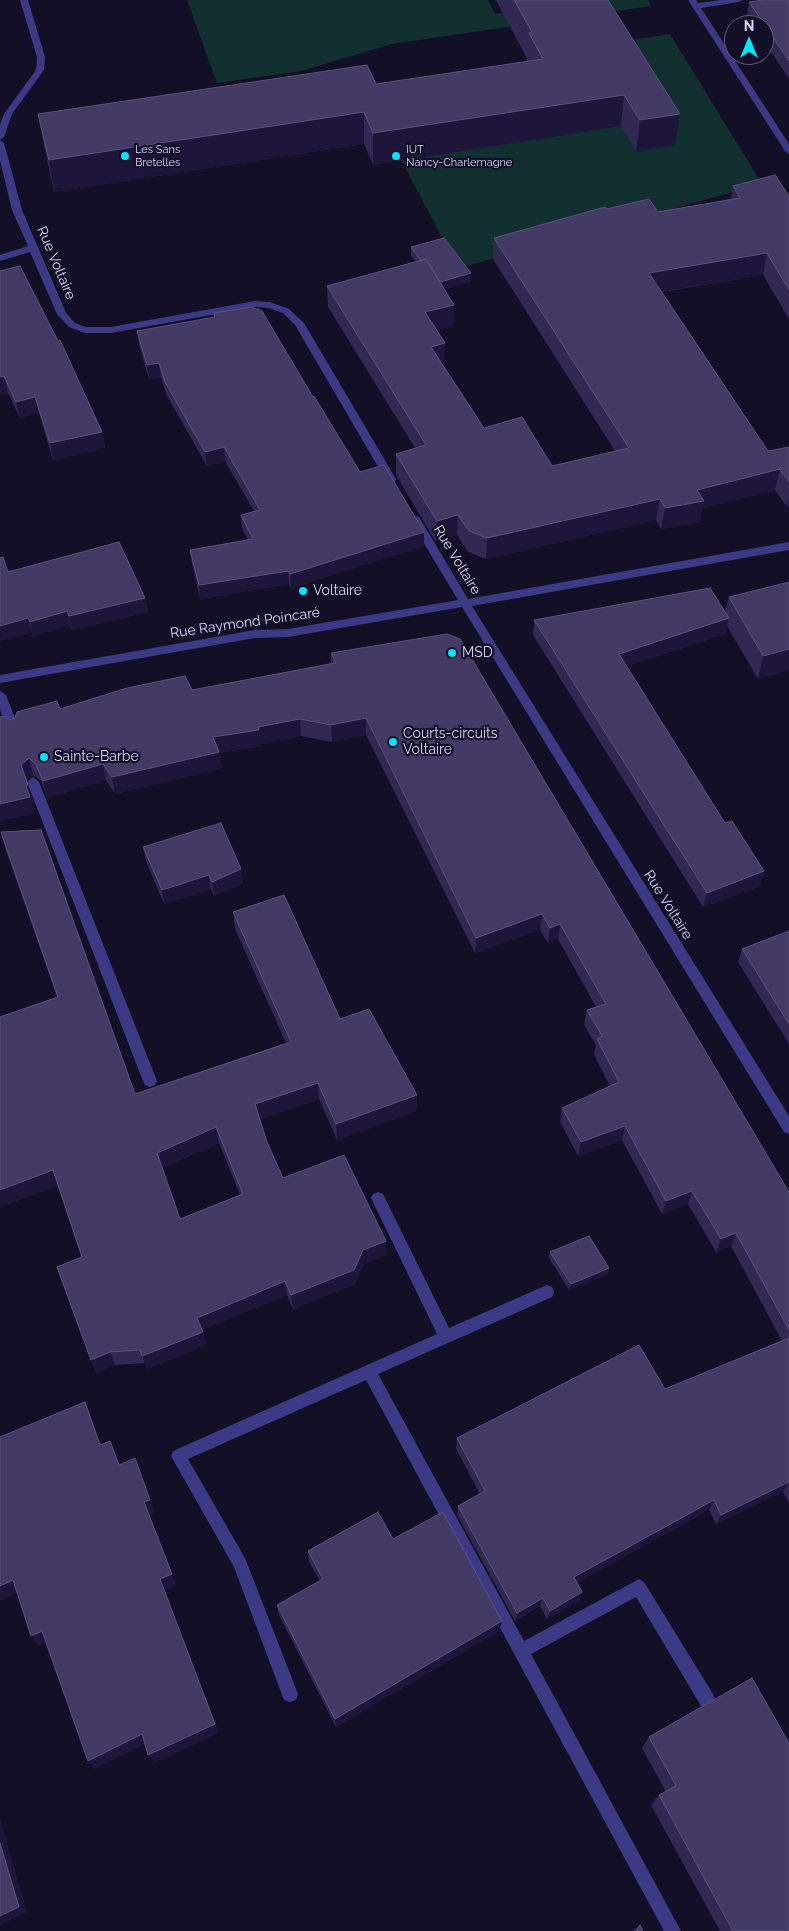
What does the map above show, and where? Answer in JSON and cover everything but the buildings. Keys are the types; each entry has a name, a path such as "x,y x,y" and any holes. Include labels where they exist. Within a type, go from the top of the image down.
{"street":[{"path":"0,137 8,114 40,70 41,57 24,0"},
{"path":"740,0 694,3 789,151"},
{"name":"Rue Voltaire","path":"0,143 17,210 62,314 72,325 85,330 112,330 255,304 270,305 286,311 299,323 398,490"},
{"path":"0,258 34,248"},
{"name":"Rue Voltaire","path":"412,515 789,1128"},
{"name":"Rue Raymond Poincaré","path":"0,679 255,634 288,633 789,546"},
{"path":"0,695 14,731"},
{"path":"33,782 150,1081"},
{"path":"378,1198 446,1337"},
{"path":"290,1694 240,1563 178,1456 548,1292"},
{"path":"369,1371 673,1931"},
{"path":"522,1652 639,1587 707,1700"}],"green space":[{"path":"187,0 488,0 495,14 585,0 648,0 651,6 392,44 301,71 217,83"},
{"path":"670,34 762,184 463,267 443,239 401,160 565,135 613,43"}],"place":[{"name":"Les Sans Bretelles","path":"125,156"},
{"name":"IUT Nancy-Charlemagne","path":"396,156"},
{"name":"Voltaire","path":"303,591"},
{"name":"MSD","path":"452,653"},
{"name":"Courts-circuits Voltaire","path":"393,742"},
{"name":"Sainte-Barbe","path":"44,757"}]}
